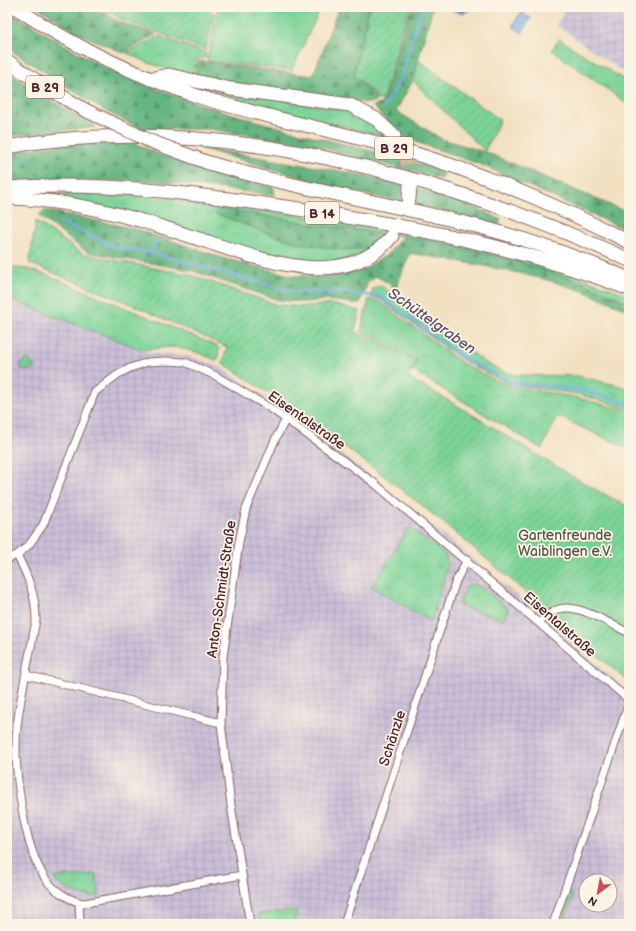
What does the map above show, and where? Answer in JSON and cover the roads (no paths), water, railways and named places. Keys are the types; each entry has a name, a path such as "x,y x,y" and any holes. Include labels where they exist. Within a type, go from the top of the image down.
{"highway":[{"name":"B 29","path":"15,7 71,41 149,79 228,105 392,147 473,173 534,196 629,242"},
{"name":"B 29","path":"7,61 43,86 85,110 150,141 206,162 291,186 494,230 562,252 629,279"},
{"path":"149,79 169,75 231,89 350,105 376,119 394,136"},
{"path":"7,146 67,138 156,136 207,140 279,150 352,165 454,192 534,219 629,260"},
{"name":"B 14","path":"7,188 89,187 158,192 253,202 363,219 503,247 564,265 629,289"},
{"path":"7,198 47,201 109,212 256,257 307,268 339,267 355,263 378,250 392,236"}],"street":[{"name":"Eisentalstraße","path":"7,558 17,555 29,545 43,525 95,392 117,375 130,368 148,362 185,362 216,376 286,419 373,482 467,560 629,700"},
{"name":"Anton-Schmidt-Straße","path":"250,924 220,723 223,657 239,542 246,509 275,440 286,419"},
{"path":"17,555 28,575 36,604 36,620 21,699 16,740 17,782 27,828 36,859 46,880 59,891 80,902 90,903 168,887 242,875"},
{"name":"Schänzle","path":"344,924 456,581 467,560"},
{"path":"539,622 553,612 564,607 581,610 629,633"},
{"path":"26,675 220,723"},
{"path":"553,924 629,704"},
{"path":"80,902 80,924"}],"water":[{"path":"449,7 474,7 464,13 454,11"},
{"path":"521,12 531,18 522,33 512,26"}],"waterway":[{"path":"384,107 400,80 419,15 424,7"},
{"name":"Schüttelgraben","path":"59,221 115,247 149,252 295,292 351,293 381,297 468,361 511,382 582,390 629,404"},
{"path":"149,252 156,242"}],"tunnel":[{"path":"394,136 401,147 406,160 410,186"}],"park label":[{"name":"Gartenfreunde Waiblingen e.V.","path":"565,544"}]}
